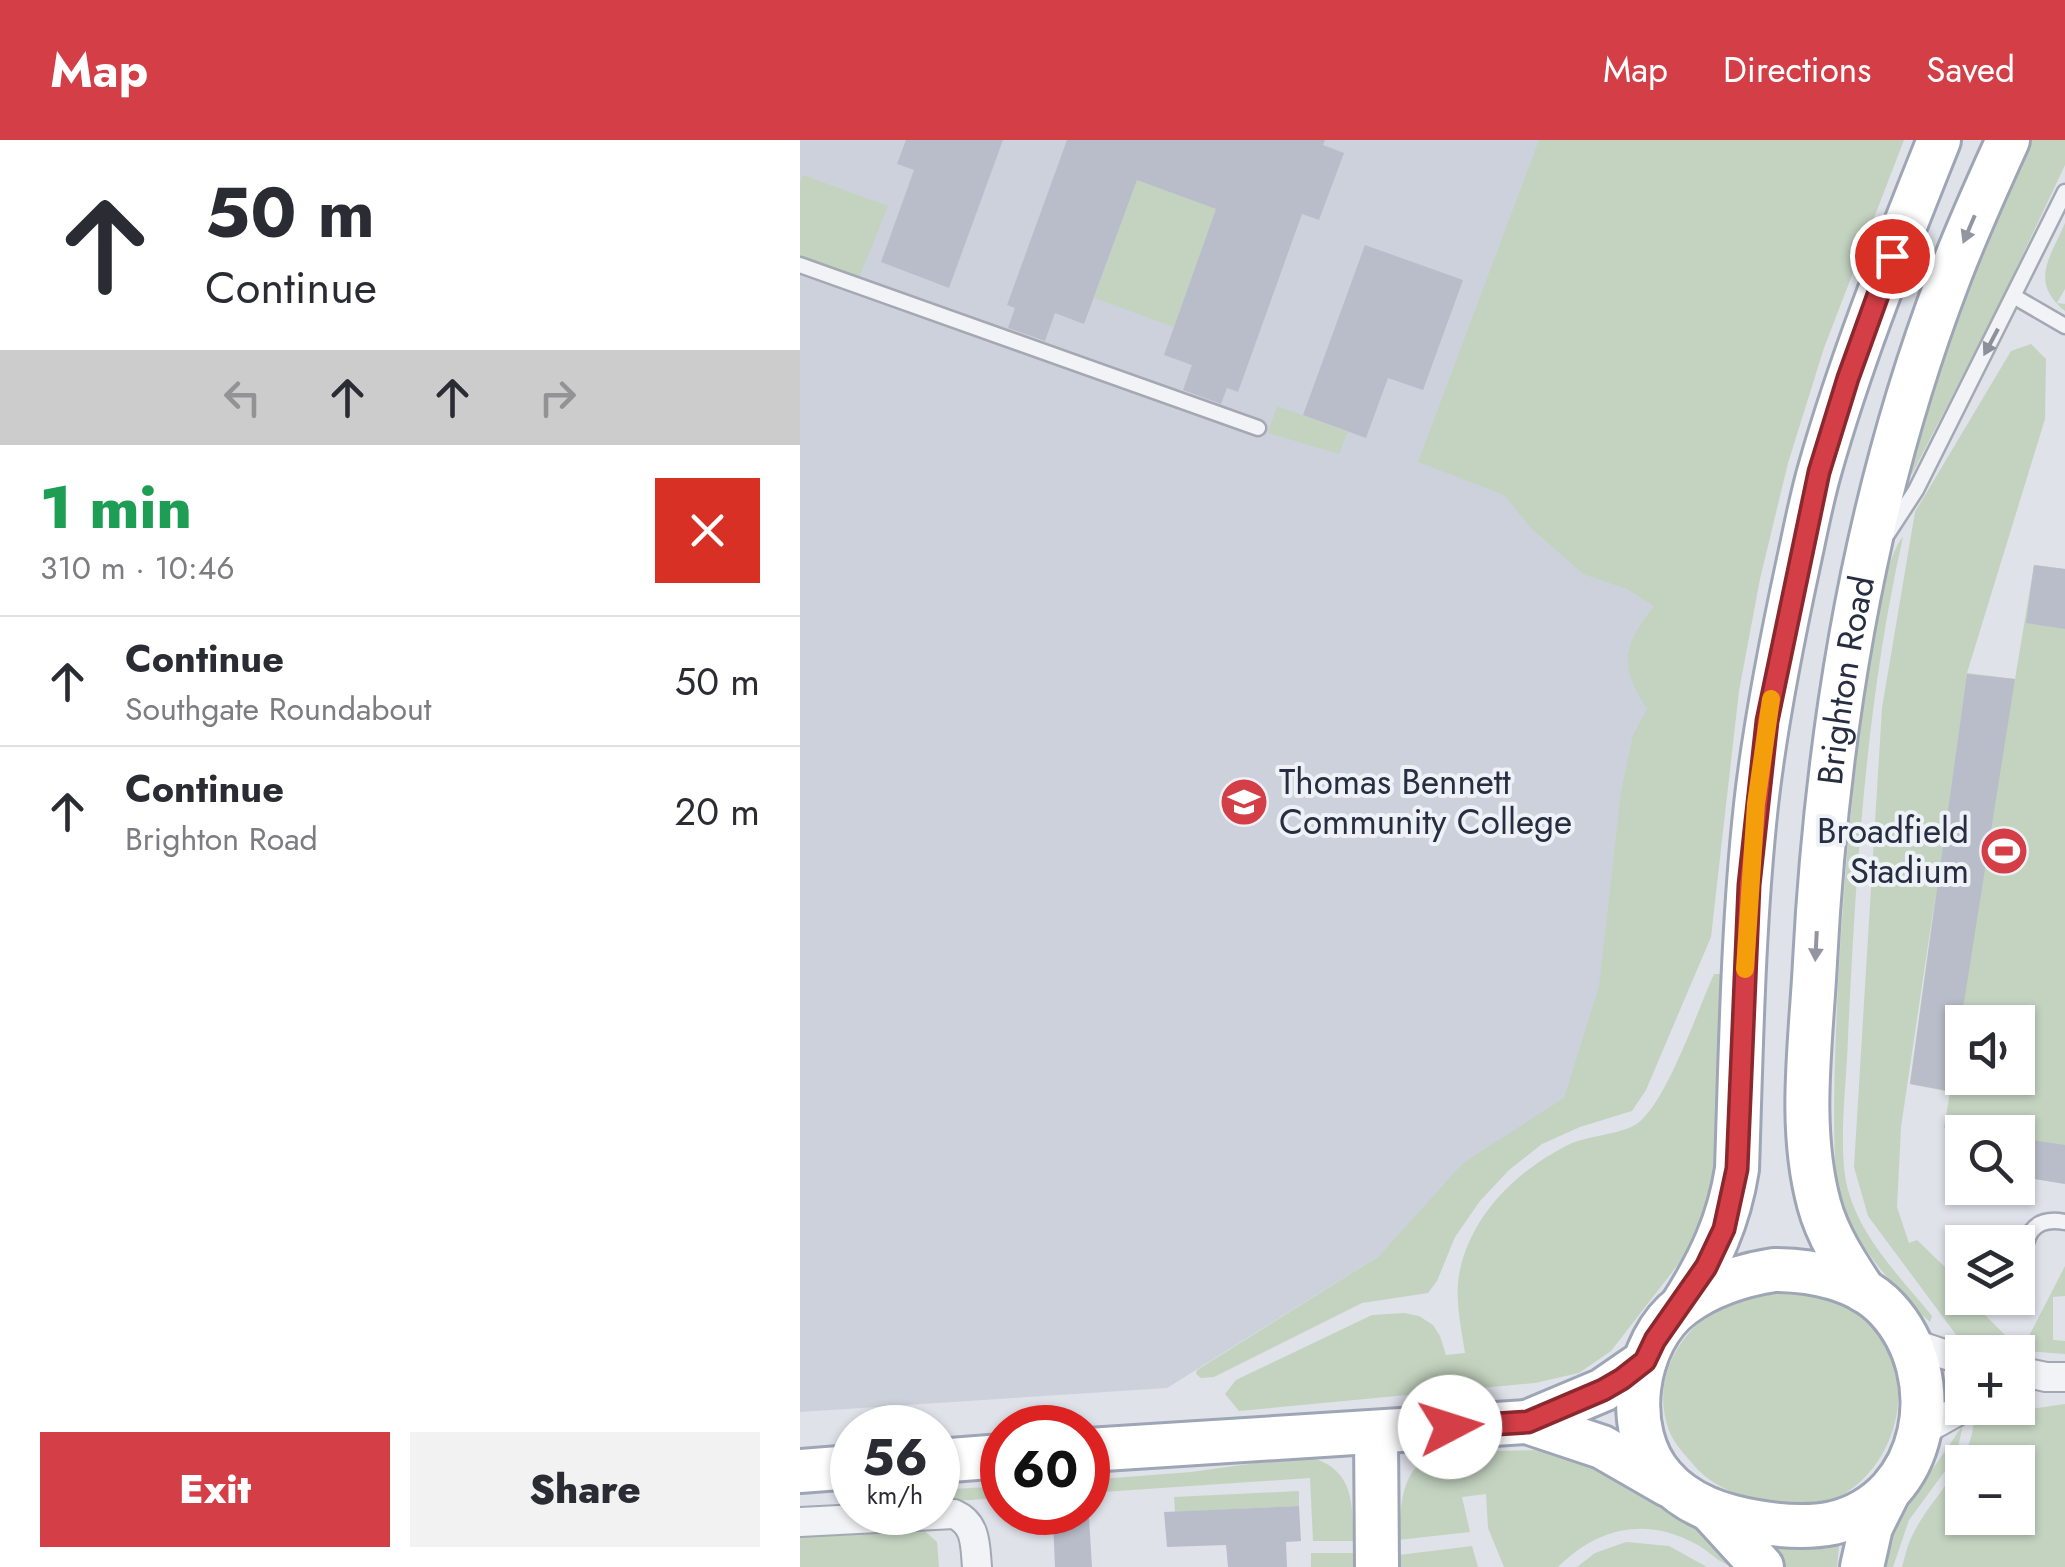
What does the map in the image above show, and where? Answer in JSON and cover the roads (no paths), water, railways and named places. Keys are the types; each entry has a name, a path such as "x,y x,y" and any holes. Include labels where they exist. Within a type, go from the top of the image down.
{"main road":[{"name":"Brighton Road","path":"1682,1306 1706,1267 1732,1202 1737,1169 1756,804 1767,721 1795,578 1819,472 1848,378 1878,291 1939,140"},
{"name":"Brighton Road","path":"1864,1291 1838,1252 1819,1205 1806,1131 1820,861 1840,707 1886,474 1948,281 2008,140"},
{"path":"1762,1567 1694,1501 1660,1475 1644,1438 1638,1394 1645,1361 1655,1340 1682,1306 1742,1276 1774,1270 1801,1270 1827,1276 1864,1291 1886,1308 1911,1343 1922,1390 1922,1432 1913,1456 1871,1528 1862,1567"},
{"path":"1110,1449 1528,1422 1603,1390 1645,1361"},
{"path":"1528,1422 1602,1446 1694,1501 1764,1524 1810,1526 1857,1515 1887,1495"},
{"path":"1376,1434 1377,1567"},
{"path":"800,1471 830,1469"}],"street":[{"path":"1911,1343 1945,1354"},
{"path":"1922,1432 1945,1419"},
{"path":"800,1522 954,1514 965,1518 970,1526 977,1567"}],"lane":[{"path":"1864,572 1916,490 2065,192"},
{"path":"800,265 1258,428"},
{"path":"2015,297 2065,326"},
{"path":"2035,1225 2052,1219 2065,1222"}],"place":[{"name":"Thomas Bennett Community College","path":"1244,802"},
{"name":"Broadfield Stadium","path":"2004,851"}]}
